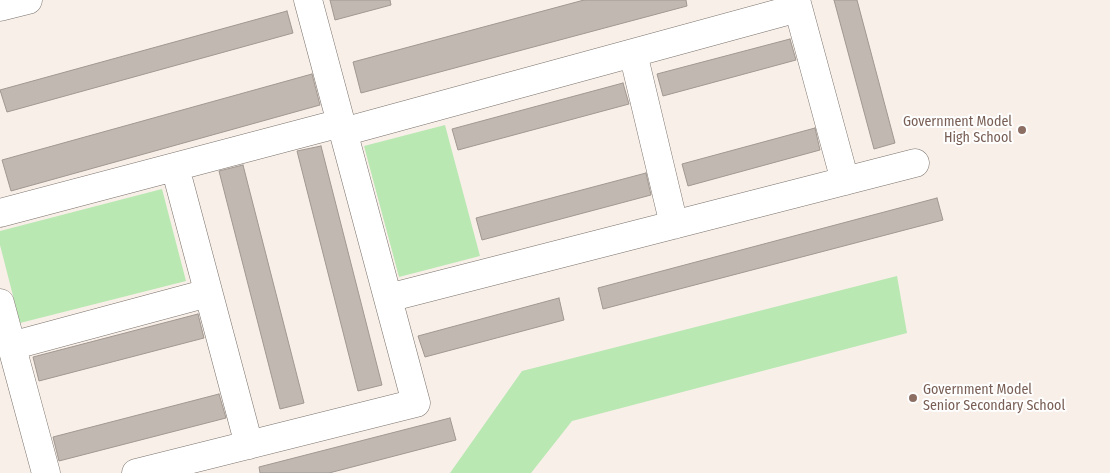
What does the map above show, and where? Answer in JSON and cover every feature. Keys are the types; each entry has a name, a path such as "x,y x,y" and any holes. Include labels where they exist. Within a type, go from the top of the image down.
{"street":[{"path":"0,7 28,0"},
{"path":"136,473 416,403 308,0"},
{"path":"0,213 175,167 342,127 633,53 797,4 845,181"},
{"path":"633,53 674,225"},
{"path":"388,298 914,163"},
{"path":"175,167 249,445"},
{"path":"10,346 208,293"},
{"path":"0,303 10,346 46,473"}],"green space":[{"path":"445,125 480,256 399,277 364,146"},
{"path":"162,189 186,281 20,323 0,245 0,231"},
{"path":"897,276 907,333 572,421 531,473 450,473 522,371"}],"building":[{"path":"330,0 390,0 391,5 335,20"},
{"path":"584,0 686,0 687,6 361,93 353,62"},
{"path":"834,0 857,0 895,143 874,149"},
{"path":"287,11 293,33 7,112 0,90"},
{"path":"790,39 796,60 663,96 657,74"},
{"path":"312,74 320,105 11,191 2,160"},
{"path":"623,83 629,104 458,150 452,129"},
{"path":"815,128 820,150 688,186 682,164"},
{"path":"321,146 382,385 358,391 297,151"},
{"path":"243,165 304,403 280,409 219,171"},
{"path":"646,173 651,195 482,240 476,218"},
{"path":"937,198 943,220 603,309 598,288"},
{"path":"559,298 564,320 425,357 418,336"},
{"path":"198,314 204,338 39,381 33,357"},
{"path":"219,394 226,418 59,461 53,437"},
{"path":"450,418 456,440 329,473 260,473 259,467"}],"place":[{"name":"Government Model High School","path":"1022,130"},
{"name":"Government Model Senior Secondary School","path":"913,398"}]}
